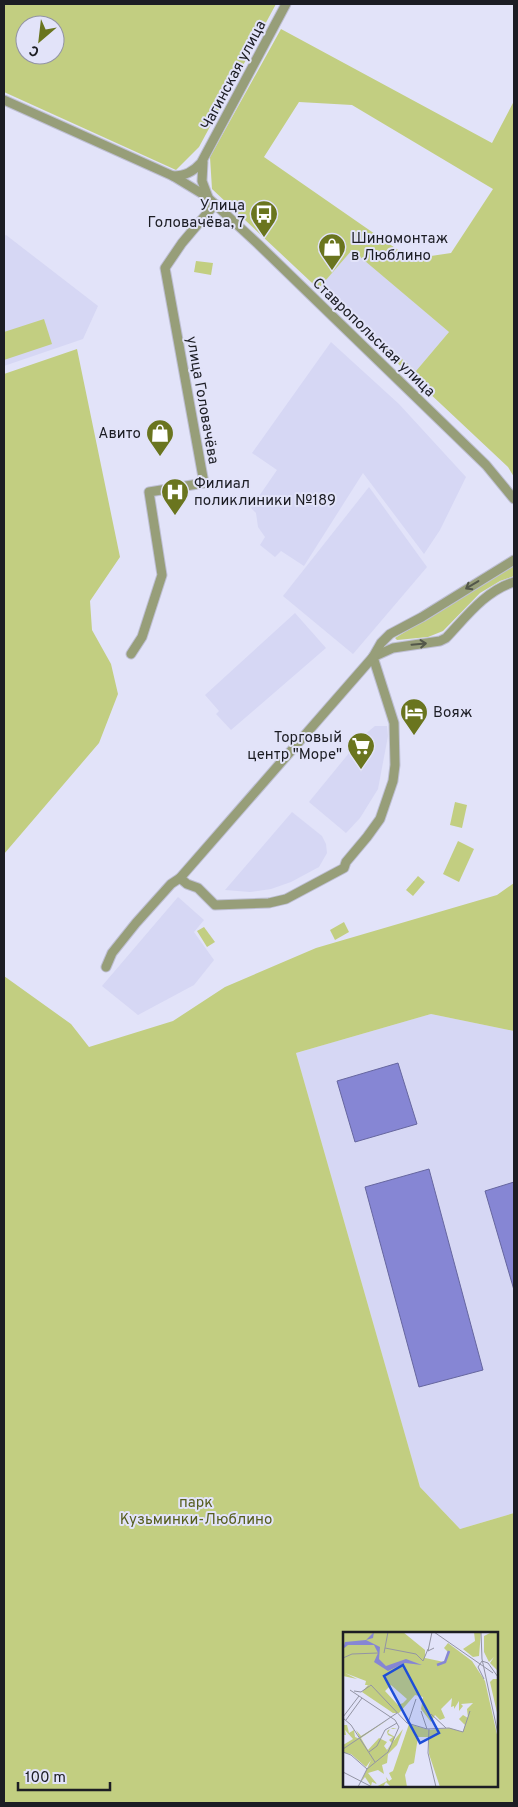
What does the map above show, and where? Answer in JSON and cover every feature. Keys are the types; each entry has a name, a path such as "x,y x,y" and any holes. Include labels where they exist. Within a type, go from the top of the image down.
{"street":[{"name":"Чагинская улица","path":"191,172 204,159 286,4"},
{"path":"4,100 173,176 189,186 198,187 202,180 197,172 173,176"},
{"name":"Чагинская улица","path":"202,180 204,159"},
{"path":"189,186 185,179 191,172"},
{"name":"Ставропольская улица","path":"202,180 205,192 212,201 486,465 514,499"},
{"name":"Ставропольская улица","path":"189,186 212,201"},
{"name":"улица Головачёва","path":"131,654 142,637 162,575 150,492 204,483 166,268 212,201"},
{"path":"106,968 112,953 136,923 171,884 180,878 373,657 390,634 422,617 514,560"},
{"path":"373,657 393,648 440,641 446,638 484,598 514,582"},
{"path":"180,878 187,884 198,888 215,905 269,903 286,899 344,868 346,862 380,818 393,781 395,765 394,723 373,657"}],"shaded area":[{"path":"6,235 98,306 83,339 4,366 4,236"},
{"path":"352,249 449,332 416,371 319,288"},
{"path":"331,342 399,404 466,477 440,530 424,554 363,473 304,566 281,551 275,557 260,545 265,537 258,527 256,513 251,508 277,470 252,453"},
{"path":"369,487 427,567 353,654 283,596"},
{"path":"295,613 326,648 231,730 216,714 219,711 205,695"},
{"path":"375,726 387,726 388,736 378,789 360,818 346,833 309,802 363,736"},
{"path":"292,812 322,836 326,844 327,853 319,867 291,882 271,889 250,892 225,890"},
{"path":"178,897 204,920 194,932 214,960 194,985 138,1015 102,986"},
{"path":"431,1014 514,1031 514,1513 460,1529 420,1487 296,1053"}],"green space":[{"path":"4,4 276,4 199,147 176,170 4,92"},
{"path":"281,29 492,143 514,101 514,477 508,467 212,189 210,157","holes":["299,102 352,105 493,189 451,253 411,259 264,157","352,250 449,332 416,371 319,288"]},
{"path":"196,261 213,263 211,275 194,272"},
{"path":"44,319 52,344 4,360 4,332"},
{"path":"77,349 120,557 90,601 92,630 111,664 118,694 99,743 4,854 4,374"},
{"path":"514,565 514,576 500,581 480,593 443,631 428,637 397,640 395,638"},
{"path":"455,802 467,805 462,828 450,825"},
{"path":"458,841 474,849 459,882 443,874"},
{"path":"418,876 425,882 413,896 406,890"},
{"name":"парк Кузьминки-Люблино","path":"514,883 514,1031 431,1014 296,1053 420,1487 460,1529 514,1513 514,1803 4,1803 4,976 71,1024 89,1047 173,1021 225,987 316,948 497,895"},
{"path":"344,922 349,932 335,940 330,930"},
{"path":"204,927 215,942 207,947 197,931"}],"water":[{"path":"398,1063 417,1124 355,1142 337,1081"},
{"path":"429,1169 483,1370 419,1387 365,1187"},
{"path":"514,1182 514,1290 485,1191"}],"place":[{"name":"Улица Головачёва, 7","path":"264,238"},
{"name":"Шиномонтаж в Люблино","path":"332,271"},
{"name":"Авито","path":"160,457"},
{"name":"Филиал поликлиники №189","path":"175,516"},
{"name":"Вояж","path":"414,736"},
{"name":"Торговый центр \"Море\"","path":"361,770"}]}
